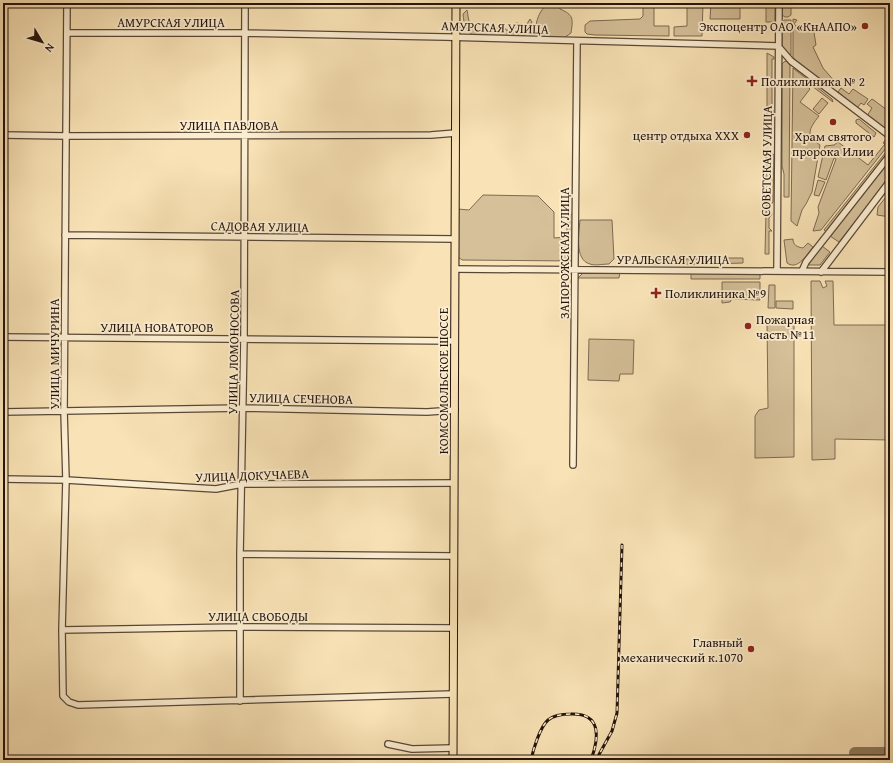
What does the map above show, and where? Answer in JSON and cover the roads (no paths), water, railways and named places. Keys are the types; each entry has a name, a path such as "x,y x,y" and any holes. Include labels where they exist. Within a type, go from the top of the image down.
{"main road":[{"name":"КОМСОМОЛЬСКОЕ ШОССЕ","path":"453,760 456,3"}],"street":[{"name":"УЛИЦА МИЧУРИНА","path":"67,3 64,411 66,480 62,630 63,696 69,702 78,705 240,701"},
{"name":"УЛИЦА ЛОМОНОСОВА","path":"240,701 240,554 245,237 245,3"},
{"name":"СОВЕТСКАЯ УЛИЦА","path":"776,271 779,3"},
{"name":"АМУРСКАЯ УЛИЦА","path":"67,33 245,33 778,46"},
{"name":"ЗАПОРОЖСКАЯ УЛИЦА","path":"573,465 577,41"},
{"path":"778,46 791,61 890,136"},
{"name":"УЛИЦА ПАВЛОВА","path":"3,135 245,136 430,135 456,133"},
{"path":"802,271 806,262 890,155"},
{"path":"821,272 890,181"},
{"name":"САДОВАЯ УЛИЦА","path":"65,235 455,239"},
{"name":"УРАЛЬСКАЯ УЛИЦА","path":"455,269 890,272"},
{"name":"УЛИЦА НОВАТОРОВ","path":"3,337 455,341"},
{"name":"УЛИЦА СЕЧЕНОВА","path":"3,412 243,408 427,412 455,410"},
{"name":"УЛИЦА ДОКУЧАЕВА","path":"3,479 66,480 216,489 242,484 454,483"},
{"path":"240,554 454,556"},
{"name":"УЛИЦА СВОБОДЫ","path":"62,630 240,627 454,628"},
{"path":"240,701 453,694"},
{"path":"388,744 412,750 453,748"}],"railway":[{"path":"596,760 612,731 617,713 622,545"},
{"path":"531,760 537,739 545,723 550,718 571,714 581,715 588,718 593,722 596,728 596,743 591,760"}],"place":[{"name":"Экспоцентр ОАО «КнААПО»","path":"865,26"},
{"name":"Поликлиника № 2","path":"752,81"},
{"name":"Храм святого пророка Илии","path":"833,122"},
{"name":"центр отдыха ХХХ","path":"747,135"},
{"name":"Поликлиника №9","path":"656,293"},
{"name":"Пожарная часть №11","path":"748,326"},
{"name":"Главный механический к.1070","path":"751,649"}]}
